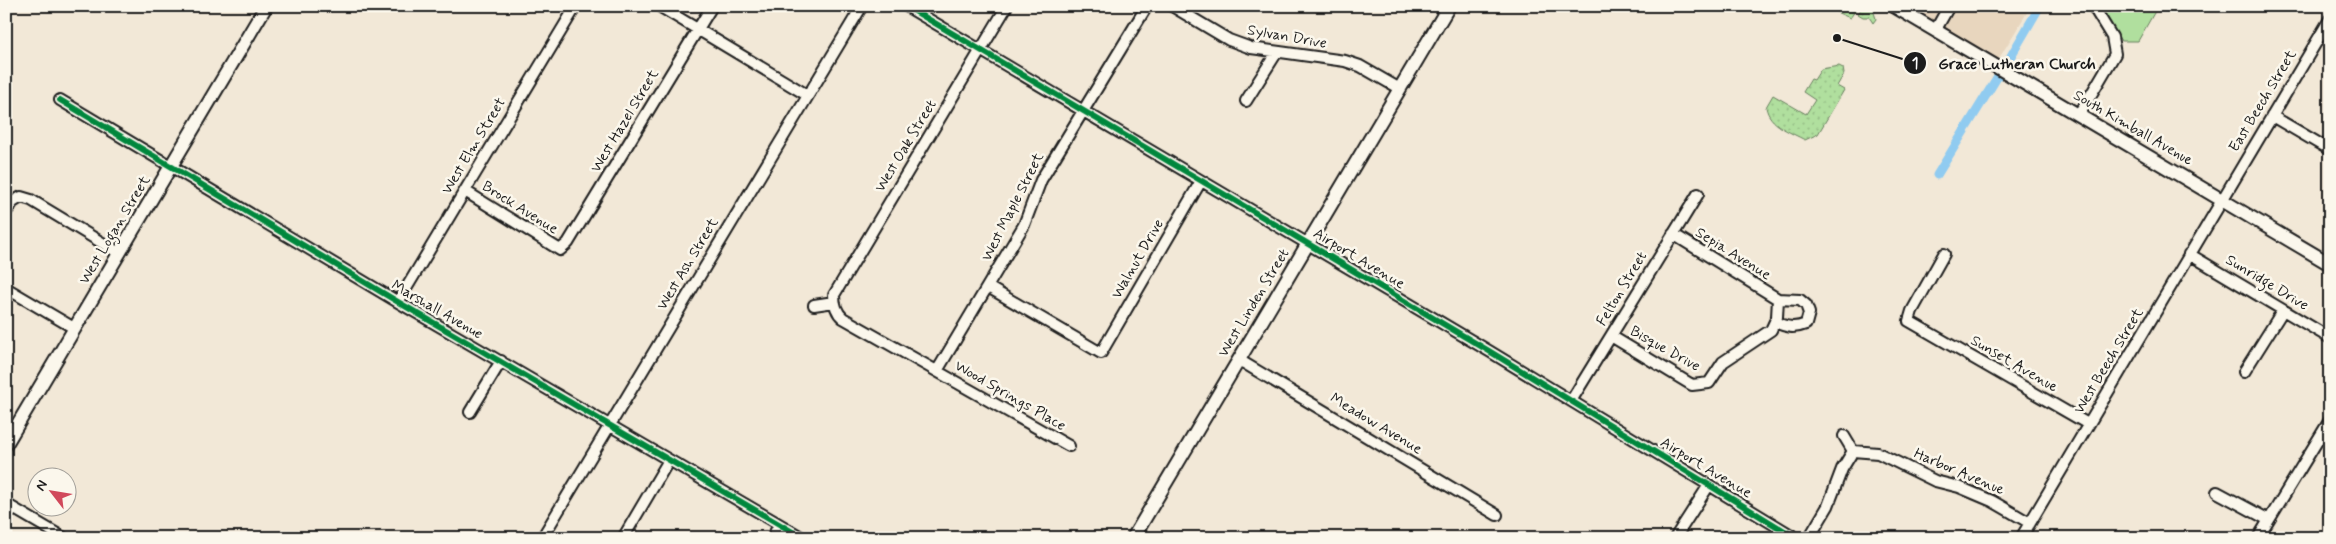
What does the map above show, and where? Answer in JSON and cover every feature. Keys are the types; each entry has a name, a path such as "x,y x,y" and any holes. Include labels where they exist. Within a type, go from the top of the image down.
{"street":[{"name":"West Logan Street","path":"6,444 266,6"},
{"name":"West Elm Street","path":"398,302 576,6"},
{"path":"659,6 807,95"},
{"name":"West Hazel Street","path":"560,250 568,243 712,6"},
{"name":"West Ash Street","path":"542,538 862,6"},
{"name":"Airport Avenue","path":"906,6 1571,401 1796,538"},
{"name":"West Oak Street","path":"834,302 834,295 1007,6"},
{"name":"West Maple Street","path":"937,371 1024,225 1041,180 1147,6"},
{"name":"Sylvan Drive","path":"1172,6 1229,40 1251,48 1345,61 1360,66 1400,89"},
{"name":"West Linden Street","path":"1133,538 1450,6"},
{"name":"South Kimball Avenue","path":"1894,6 2330,264"},
{"path":"1935,31 1949,6"},
{"path":"2079,115 2114,54 2112,37 2093,6"},
{"name":"East Beech Street","path":"2222,199 2330,19"},
{"path":"1246,101 1277,52"},
{"name":"Marshall Avenue","path":"60,100 398,302 802,538"},
{"path":"2272,116 2330,150"},
{"name":"Walnut Drive","path":"988,287 1101,353 1201,181"},
{"name":"Brock Avenue","path":"465,191 560,250"},
{"name":"Felton Street","path":"1571,401 1698,194"},
{"path":"6,212 13,202 21,197 31,200 119,254"},
{"name":"West Beech Street","path":"2021,538 2222,199"},
{"name":"Sepia Avenue","path":"1673,234 1778,299"},
{"name":"Sunset Avenue","path":"1944,254 1912,311 1909,321 2088,424"},
{"name":"Sunridge Drive","path":"2189,254 2330,338"},
{"path":"6,288 74,328"},
{"path":"1778,299 1800,300 1806,305 1809,313 1809,319 1806,324 1799,327 1788,327 1775,322 1778,299"},
{"path":"814,305 834,302"},
{"name":"Wood Springs Place","path":"834,302 836,310 843,318 1069,446"},
{"path":"2244,372 2282,310"},
{"name":"Bisque Drive","path":"1611,336 1692,385 1709,383 1723,362 1771,330 1775,322"},
{"name":"Meadow Avenue","path":"1240,360 1497,515"},
{"path":"470,412 501,361"},
{"path":"2261,537 2269,520 2330,420"},
{"path":"1809,538 1828,506 1842,469 1853,450 1844,436"},
{"name":"Harbor Avenue","path":"1853,450 1878,453 1935,481 1959,487 1992,501 2030,523"},
{"path":"623,538 669,460"},
{"path":"1674,538 1709,485"},
{"path":"2217,492 2269,520"},
{"path":"6,504 64,538"},
{"path":"772,538 779,525"}],"shaded area":[{"path":"1905,6 2031,6 1998,60"}],"green space":[{"path":"1837,6 1859,6 1850,18 1836,12"},
{"path":"1869,6 1873,9 1876,19 1873,23 1869,17 1863,17 1858,14 1862,7"},
{"path":"2100,6 2158,6 2138,41 2121,41"},
{"path":"1839,66 1843,68 1844,74 1837,86 1844,90 1818,134 1805,140 1787,131 1771,119 1766,107 1773,95 1806,114 1815,100 1803,92 1811,79 1814,80 1821,69"}],"waterway":[{"path":"2008,61 2040,6"},
{"path":"1937,175 1998,76"}],"cycle path":[{"path":"906,6 1489,351 1796,538"},
{"path":"60,100 398,302 803,538"}],"place":[{"name":"Grace Lutheran Church","path":"1837,38"}]}
